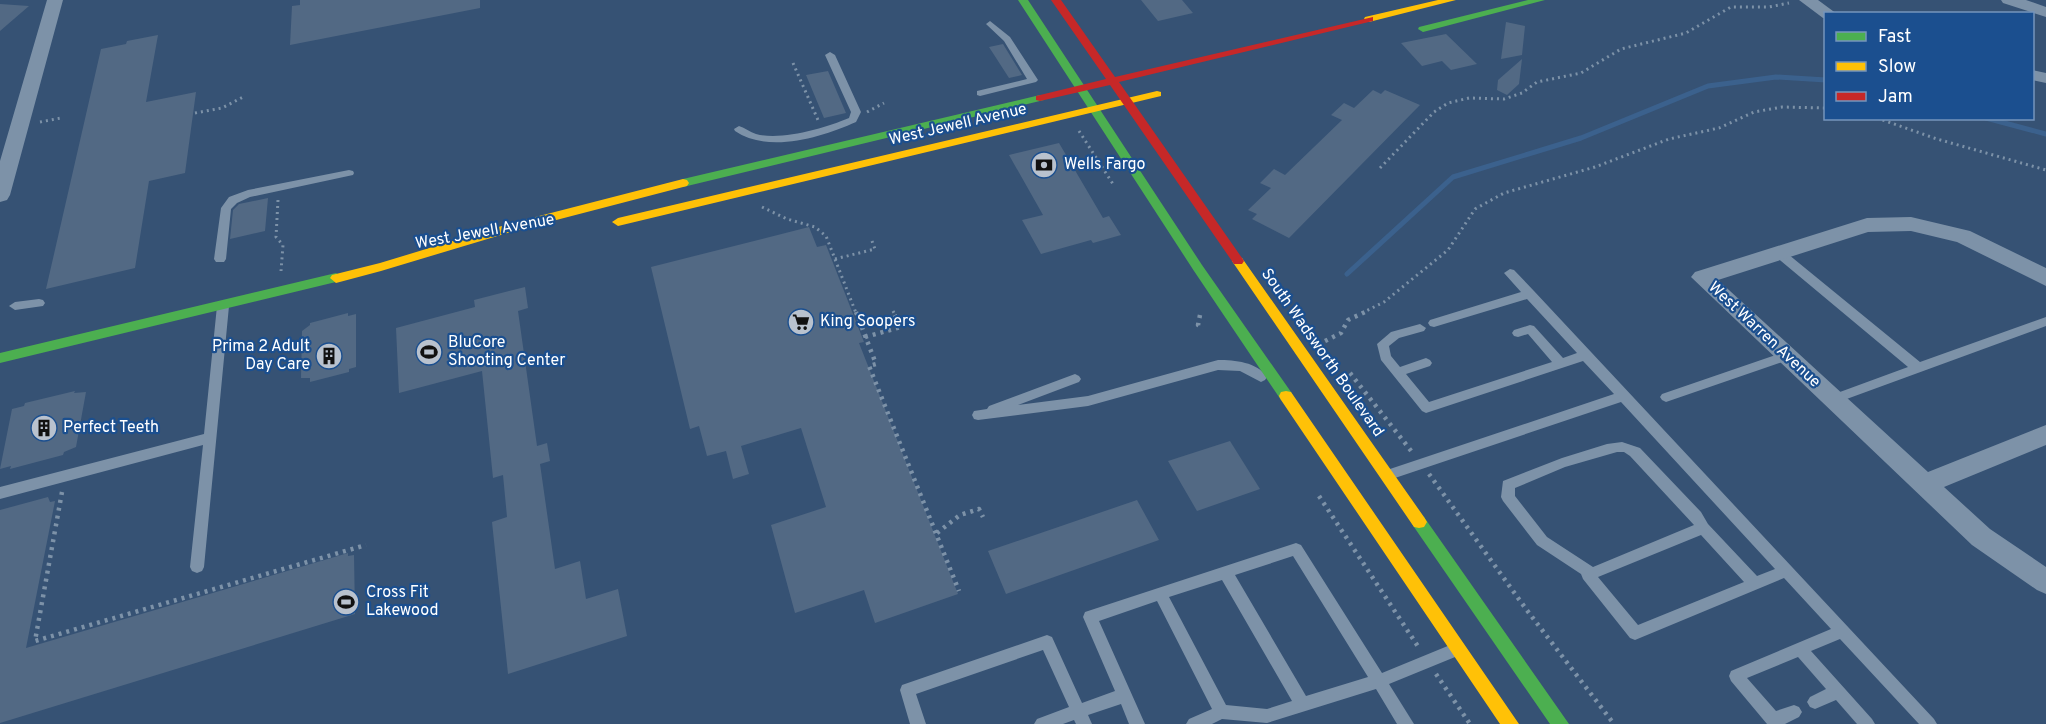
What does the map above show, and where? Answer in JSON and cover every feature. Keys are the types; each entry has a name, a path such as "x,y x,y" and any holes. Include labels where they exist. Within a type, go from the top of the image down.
{"main road":[{"path":"1023,0 1093,110 1294,409 1510,724"},
{"name":"South Wadsworth Boulevard","path":"1056,0 1560,724"},
{"name":"West Jewell Avenue","path":"0,358 381,267 573,209 1451,0"},
{"path":"1414,31 1540,0"},
{"name":"West Jewell Avenue","path":"606,225 1174,90"},
{"name":"West Jewell Avenue","path":"381,267 487,249"}],"street":[{"path":"0,195 55,0"},
{"path":"1807,0 1826,12"},
{"path":"2009,0 2046,12"},
{"name":"West Warren Avenue","path":"2046,278 2011,258 1963,236 1911,224 1867,225 1702,277 1981,537 2046,582"},
{"path":"1924,484 2046,435"}],"lane":[{"path":"980,93 1033,80 1007,39 990,24"},
{"path":"739,129 752,136 769,139 796,135 853,120 856,112 830,55"},
{"path":"220,259 226,208 233,200 248,194 349,173"},
{"path":"1779,253 1918,368"},
{"path":"1510,273 1929,724"},
{"path":"1434,323 1530,294"},
{"path":"15,306 39,303"},
{"path":"197,567 223,306"},
{"path":"1833,399 2046,321"},
{"path":"1420,328 1395,335 1383,344 1385,357 1426,408 1586,355"},
{"path":"1518,333 1530,329 1560,363"},
{"path":"1666,397 1787,356"},
{"path":"1397,372 1426,363"},
{"path":"1075,379 978,415 1088,401 1218,365 1234,364 1248,367 1294,409"},
{"path":"1388,476 1623,396"},
{"path":"0,493 209,438"},
{"path":"1592,574 1542,541 1508,497 1509,485 1618,447 1635,452 1688,508 1754,584"},
{"path":"1704,528 1588,575 1635,633 1786,571"},
{"path":"1137,724 1090,617 1296,549 1406,724"},
{"path":"1225,572 1303,705"},
{"path":"1160,594 1222,712"},
{"path":"1794,712 1775,722 1736,676 1843,631"},
{"path":"918,724 907,690 1047,642 1081,717"},
{"path":"1194,724 1222,712 1267,716 1379,681 1457,649"},
{"path":"1800,649 1865,723"},
{"path":"1815,702 1838,691"},
{"path":"1042,724 1081,717 1125,695"}],"path":[{"path":"1380,168 1434,112 1448,103 1469,98 1504,99 1522,93 1537,82 1581,73 1621,49 1686,33 1731,7 1769,7 1789,3"},
{"path":"793,63 819,122"},
{"path":"195,113 222,108 245,96"},
{"path":"1325,341 1341,333 1348,320 1384,302 1448,250 1475,208 1497,196 1595,167 1669,139 1719,128 1754,112 1782,107 1824,108"},
{"path":"1883,120 1937,139 2046,170"},
{"path":"279,194 276,237 283,245 281,271"},
{"path":"759,206 821,231 835,259 876,364 869,366 959,591"},
{"path":"835,259 875,249 872,241"},
{"path":"865,337 901,327 893,311"},
{"path":"1435,482 1505,580 1614,724"},
{"path":"1313,487 1470,724"},
{"path":"52,494 63,492 35,641 366,545"},
{"path":"937,533 960,515 979,509 983,517"}],"building":[{"path":"300,0 480,0 480,8 290,45 292,6 300,5"},
{"path":"1141,0 1182,0 1193,13 1158,21"},
{"path":"0,4 29,6 0,31"},
{"path":"1506,22 1525,26 1522,55 1501,59"},
{"path":"1446,34 1477,64 1451,70 1442,61 1422,66 1401,43"},
{"path":"158,35 146,102 196,92 185,173 149,181 135,268 46,289 101,49"},
{"path":"1003,44 1022,75 1009,78 989,47"},
{"path":"1522,59 1519,84 1507,95 1497,90 1498,80"},
{"path":"828,71 846,113 824,118 806,75"},
{"path":"1373,90 1381,94 1385,90 1420,105 1289,238 1252,219 1257,214 1248,210 1271,188 1260,183 1274,169 1285,175 1342,120 1331,115 1344,103 1354,108"},
{"path":"1059,143 1103,218 1109,216 1121,235 1093,243 1091,240 1041,254 1022,220 1043,215 1009,155"},
{"path":"268,198 265,231 230,239 233,210 239,204"},
{"path":"809,227 817,247 826,245 864,342 859,343 958,594 875,623 864,590 795,613 771,525 826,507 801,428 741,446 749,474 733,479 726,451 707,456 699,426 690,429 651,267"},
{"path":"525,287 528,308 518,311 537,446 547,443 550,461 540,464 555,569 580,561 586,599 618,589 627,636 508,674 492,522 507,517 503,475 493,478 482,371 399,393 396,328 475,307 474,300"},
{"name":"Prima 2 Adult Day Care","path":"348,313 348,316 356,314 356,367 349,369 349,372 310,382 310,378 301,378 302,331 310,323"},
{"name":"Perfect Teeth","path":"75,391 74,393 86,392 76,447 64,452 63,455 10,469 11,466 0,469 12,409 24,406 25,403"},
{"path":"1230,441 1260,489 1197,511 1168,461"},
{"path":"48,497 50,502 55,501 26,648 348,553 348,556 354,555 355,614 0,723 0,510"},
{"path":"1137,500 1159,540 1006,594 988,551"}],"waterway":[{"path":"1347,274 1453,177 1581,138 1708,86 1776,77 1824,80"},
{"path":"1994,120 2046,134"}],"traffic: fast":[{"path":"1023,0 1198,268 1286,396"},
{"path":"1423,29 1540,0"},
{"path":"683,183 1040,98"},
{"path":"0,358 336,278"},
{"path":"1419,522 1560,724"}],"traffic: slow":[{"path":"1369,19 1451,0"},
{"path":"618,222 1157,94"},
{"path":"336,278 381,267 512,227 683,183"},
{"path":"1238,261 1419,522"},
{"path":"1286,396 1510,724"}],"traffic: jam":[{"path":"1056,0 1238,261"},
{"path":"1040,98 1369,19"}],"place":[{"name":"Wells Fargo","path":"1044,165"},
{"name":"King Soopers","path":"801,322"},
{"name":"BluCore Shooting Center","path":"429,352"},
{"name":"Prima 2 Adult Day Care","path":"329,356"},
{"name":"Perfect Teeth","path":"44,428"},
{"name":"Cross Fit Lakewood","path":"346,602"}]}
